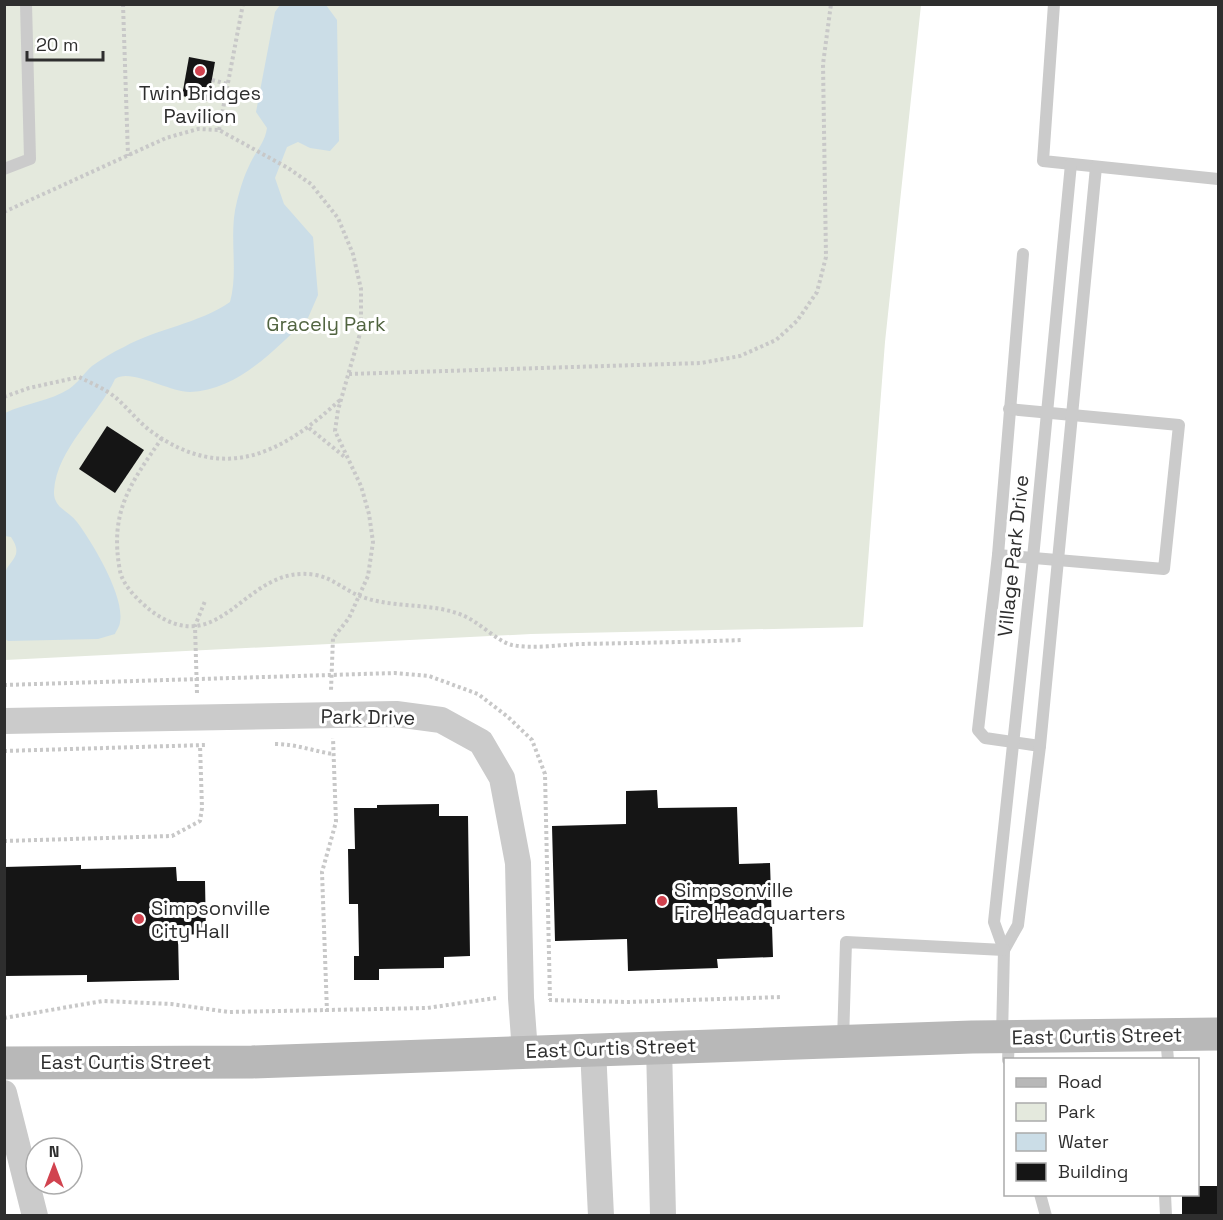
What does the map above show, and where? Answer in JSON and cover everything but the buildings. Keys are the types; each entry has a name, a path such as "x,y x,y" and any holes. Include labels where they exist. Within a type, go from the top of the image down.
{"main road":[{"name":"East Curtis Street","path":"4,1063 252,1062 843,1041 1167,1047 1218,1034"}],"street":[{"name":"Park Drive","path":"4,721 396,714 441,720 481,742 502,778 518,862 521,998 525,1052"},
{"path":"658,1046 663,1215"},
{"path":"593,1050 601,1215"},
{"path":"4,1093 35,1215"}],"lane":[{"path":"4,169 30,159 26,4"},
{"path":"1054,4 1042,161 1218,179"},
{"name":"Village Park Drive","path":"1006,1045 1004,950 994,922 1033,558 1071,164"},
{"name":"Village Park Drive","path":"1004,950 1018,925 1040,746 1096,167"},
{"path":"1023,255 998,555 978,730 985,738 1040,746"},
{"path":"998,555 1164,569 1179,425 1047,410 1009,409"},
{"path":"843,1041 846,942 1004,950"},
{"path":"1041,1196 1046,1215"},
{"path":"1165,1196 1166,1215"}],"path":[{"path":"123,4 128,156"},
{"path":"219,130 243,4"},
{"path":"349,374 701,363 740,356 776,340 797,321 817,292 826,257 823,64 831,4"},
{"path":"212,80 228,84"},
{"path":"4,212 166,138 198,129 219,130 288,168 310,184 338,218 353,255 361,289 361,330 341,399 335,431 361,486 369,514 372,542 368,576 349,618 333,638 330,674 332,698"},
{"path":"4,397 29,388 79,377 113,395 151,431 185,452 207,458 228,459 270,449 289,441 309,428 341,399"},
{"path":"309,428 346,458"},
{"path":"162,438 122,502 117,549 121,575 139,601 175,626 195,626 215,621 229,613 256,589 292,573 315,574 334,580 359,596 394,604 444,609 462,615 511,645 743,640"},
{"path":"198,703 195,626 205,601"},
{"path":"4,685 395,673 429,676 478,694 508,717 532,740 545,774 550,1000"},
{"path":"327,1011 322,872 336,822 332,730"},
{"path":"4,841 172,836 200,821 199,740"},
{"path":"273,744 296,744 310,751 333,754"},
{"path":"4,751 210,745"},
{"path":"4,1018 103,1001 171,1004 229,1012 427,1008 499,998 627,1002 782,997"}],"green space":[{"name":"Gracely Park","path":"5,5 921,5 885,342 863,627 531,634 5,660"}],"water":[{"path":"280,5 326,5 337,20 339,141 330,151 310,148 298,142 287,147 275,178 284,204 313,237 318,295 308,318 283,342 255,366 224,384 208,390 190,392 130,376 115,379 62,461 57,475 54,497 62,509 77,522 106,570 118,598 119,625 115,634 98,639 8,641 5,639 3,583 6,570 16,550 11,537 5,536 5,413 62,393 72,387 92,366 116,351 150,335 205,316 230,302 234,278 234,214 245,174 266,133 267,128 256,112 275,12"}],"place":[{"name":"Twin Bridges Pavilion","path":"200,71"},
{"name":"Simpsonville Fire Headquarters","path":"662,901"},
{"name":"Simpsonville City Hall","path":"139,919"}]}
